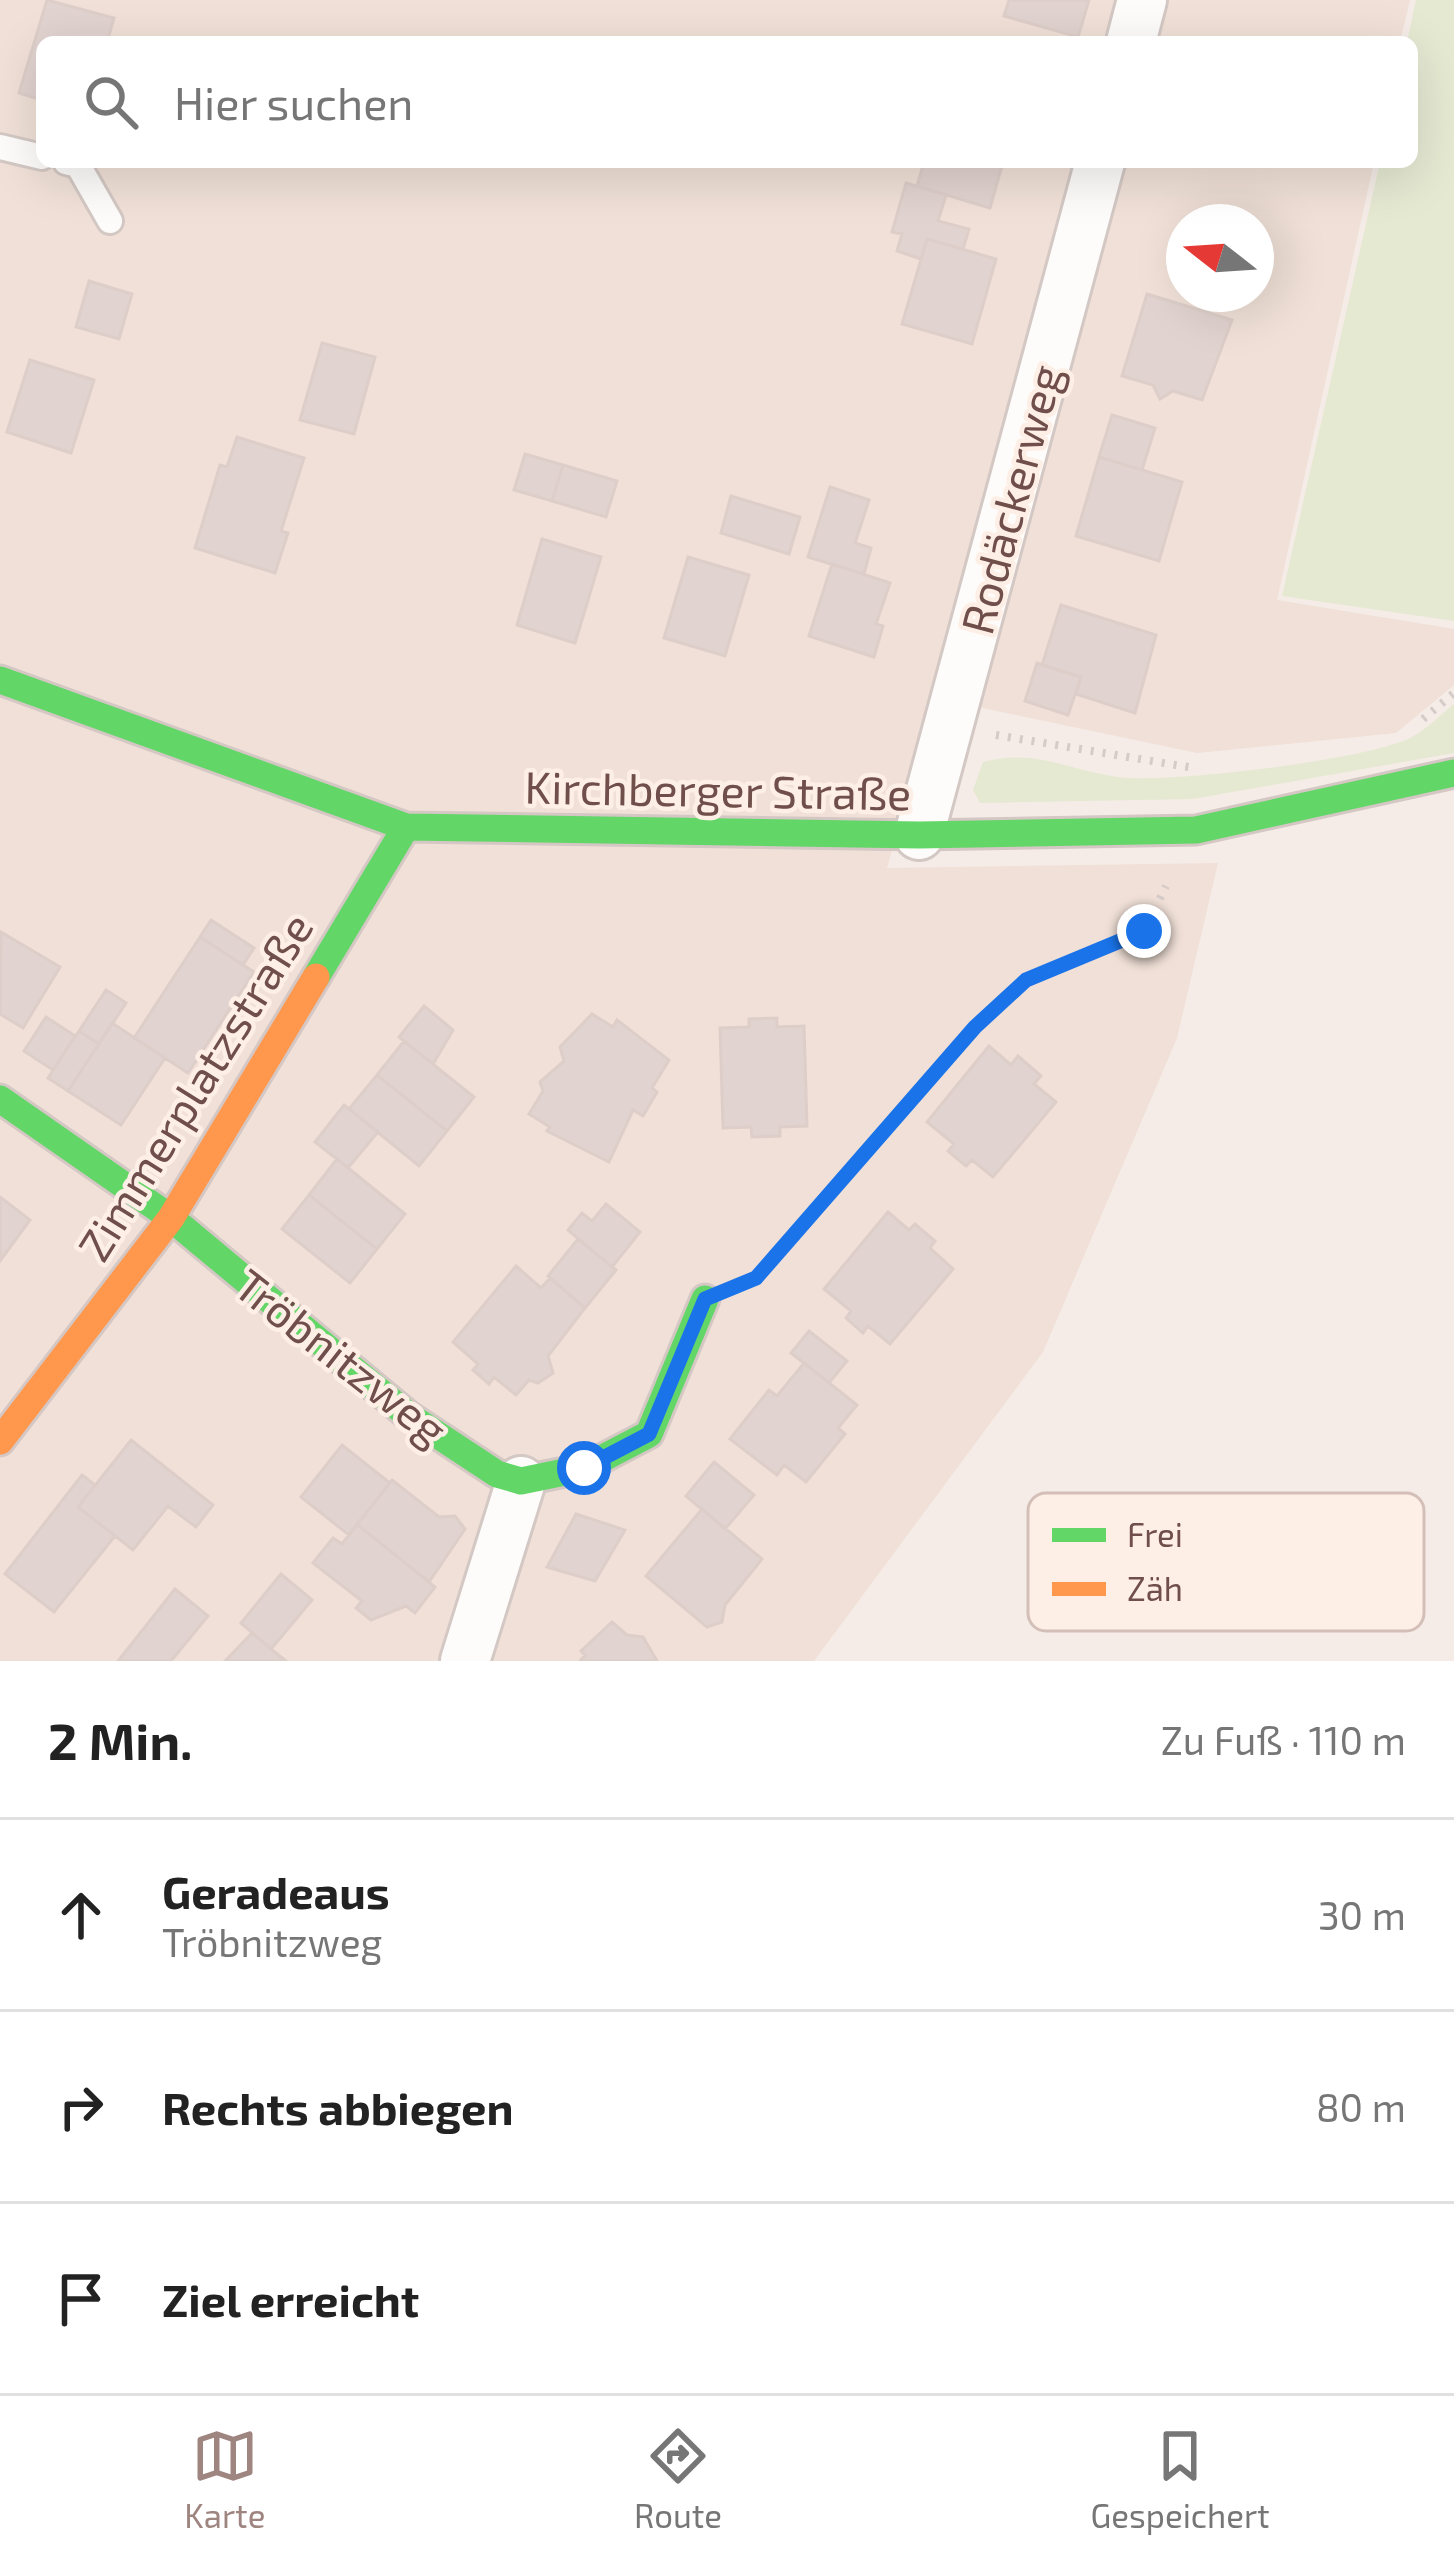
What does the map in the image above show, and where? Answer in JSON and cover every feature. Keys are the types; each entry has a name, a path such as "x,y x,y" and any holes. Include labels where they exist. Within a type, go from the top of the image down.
{"street":[{"path":"1133,36 1142,0"},
{"name":"Rodäckerweg","path":"919,835 1098,168"},
{"name":"Kirchberger Straße","path":"0,680 406,827 919,835 1196,830 1454,773"},
{"name":"Zimmerplatzstraße","path":"0,1441 171,1218 406,827"},
{"name":"Tröbnitzweg","path":"0,1099 171,1218 409,1416 496,1474 521,1480"},
{"path":"465,1661 521,1480 584,1468 649,1434 705,1299"}],"lane":[{"path":"0,147 36,156"},
{"path":"80,168 110,221"}],"path":[{"path":"1409,731 1454,692"},
{"path":"951,721 1006,738 1197,769"},
{"path":"705,1299 756,1278 975,1027 1026,980 1144,931 1166,886 1171,831"}],"shaded area":[{"path":"0,0 1410,0 1401,36 36,36 36,168 1373,168 1277,600 1454,629 1454,685 1396,733 1197,753 935,698 887,868 1218,863 1177,1038 1043,1352 814,1661 0,1661"}],"green space":[{"path":"1416,0 1454,0 1454,621 1282,596 1379,168 1418,168 1418,36 1408,36"},
{"path":"1454,704 1454,753 1193,799 980,803 973,790 983,762 1002,758 1035,759 1143,778 1311,762 1410,738"}],"building":[{"path":"47,0 114,18 109,36 36,36"},
{"path":"1009,0 1089,0 1078,36 1004,16"},
{"path":"36,37 36,98 19,93"},
{"path":"922,168 1001,168 990,208 917,186"},
{"path":"906,183 946,195 938,221 969,229 963,249 927,239 921,259 897,251 902,234 892,232"},
{"path":"927,239 996,259 972,344 902,324"},
{"path":"89,281 132,294 119,339 76,327"},
{"path":"1147,294 1166,300 1166,312 1206,312 1232,320 1202,400 1173,391 1160,399 1153,385 1122,376"},
{"path":"322,343 375,357 354,434 300,420"},
{"path":"30,360 94,380 71,453 7,432"},
{"path":"1112,415 1155,428 1142,470 1099,457"},
{"path":"237,437 304,458 281,531 288,533 275,573 195,548 220,465 227,467"},
{"path":"525,454 563,465 552,501 514,490"},
{"path":"1099,457 1182,482 1159,561 1076,536"},
{"path":"563,465 617,481 606,517 552,501"},
{"path":"830,487 869,500 855,543 871,548 864,574 808,557"},
{"path":"731,496 800,517 789,554 721,533"},
{"path":"542,539 601,557 575,643 517,625"},
{"path":"688,557 749,575 725,656 664,638"},
{"path":"832,564 890,583 876,624 883,626 874,657 809,636"},
{"path":"1061,605 1156,635 1135,713 1076,694 1081,677 1042,665"},
{"path":"1037,663 1081,677 1068,715 1025,701"},
{"path":"211,920 254,948 243,965 200,937"},
{"path":"1,932 60,967 23,1028 0,1014"},
{"path":"200,937 254,972 188,1073 134,1038"},
{"path":"106,990 126,1003 99,1044 79,1031"},
{"path":"424,1006 453,1030 433,1064 399,1037"},
{"path":"592,1014 613,1027 617,1020 669,1060 652,1088 657,1092 643,1116 633,1110 609,1162 547,1131 550,1127 529,1114 543,1091 540,1082 564,1061 560,1047"},
{"path":"46,1017 75,1036 53,1070 24,1051"},
{"path":"777,1018 777,1027 804,1026 807,1126 780,1127 780,1136 752,1137 751,1127 723,1128 720,1028 749,1027 749,1019"},
{"path":"112,1023 165,1058 121,1125 68,1091"},
{"path":"79,1031 99,1044 68,1091 48,1078"},
{"path":"404,1041 474,1097 447,1131 377,1075"},
{"path":"989,1046 1011,1065 1018,1056 1041,1076 1034,1084 1056,1102 993,1177 972,1160 966,1166 948,1151 954,1144 927,1122"},
{"path":"377,1075 447,1131 419,1166 349,1109"},
{"path":"344,1105 378,1132 348,1168 315,1142"},
{"path":"337,1159 405,1214 377,1249 309,1195"},
{"path":"309,1195 377,1249 350,1283 282,1229"},
{"path":"0,1197 30,1220 0,1261"},
{"path":"606,1204 640,1232 612,1267 568,1230 582,1213 592,1221"},
{"path":"888,1212 909,1230 915,1224 935,1241 930,1248 953,1269 890,1344 868,1326 863,1333 846,1318 851,1311 824,1289"},
{"path":"578,1239 616,1270 585,1308 548,1276"},
{"path":"516,1266 541,1288 550,1278 585,1308 548,1356 553,1373 538,1383 529,1380 516,1395 494,1377 489,1384 473,1370 478,1364 453,1342"},
{"path":"809,1331 847,1361 829,1383 791,1353"},
{"path":"804,1363 857,1405 838,1428 845,1434 806,1482 784,1465 777,1475 730,1439 769,1390 777,1396"},
{"path":"131,1440 213,1505 196,1527 168,1506 133,1550 78,1507"},
{"path":"342,1445 390,1483 349,1535 301,1497"},
{"path":"714,1462 754,1495 725,1529 686,1496"},
{"path":"82,1475 95,1485 78,1507 115,1536 54,1612 5,1574"},
{"path":"392,1480 439,1517 455,1516 465,1529 429,1582 357,1524"},
{"path":"702,1509 762,1559 725,1605 722,1622 707,1627 646,1576"},
{"path":"576,1514 625,1530 595,1581 547,1567"},
{"path":"357,1524 435,1587 415,1613 406,1606 371,1620 356,1608 362,1601 313,1563 333,1538 342,1544"},
{"path":"281,1574 312,1600 271,1649 241,1623"},
{"path":"175,1589 208,1616 171,1661 118,1661"},
{"path":"612,1622 627,1635 643,1637 657,1661 580,1661 585,1655 581,1651"},
{"path":"252,1633 271,1649 286,1661 225,1661"}],"traffic: fast":[{"path":"0,680 406,827 919,835 1196,830 1454,773"},
{"path":"316,977 406,827"},
{"path":"0,1099 171,1218 409,1416 497,1474 521,1481 584,1468 649,1434 705,1299"}],"traffic: slow":[{"path":"0,1441 171,1218 316,977"}],"route":[{"path":"584,1468 649,1434 705,1299 756,1278 975,1027 1026,980 1144,931"}]}
